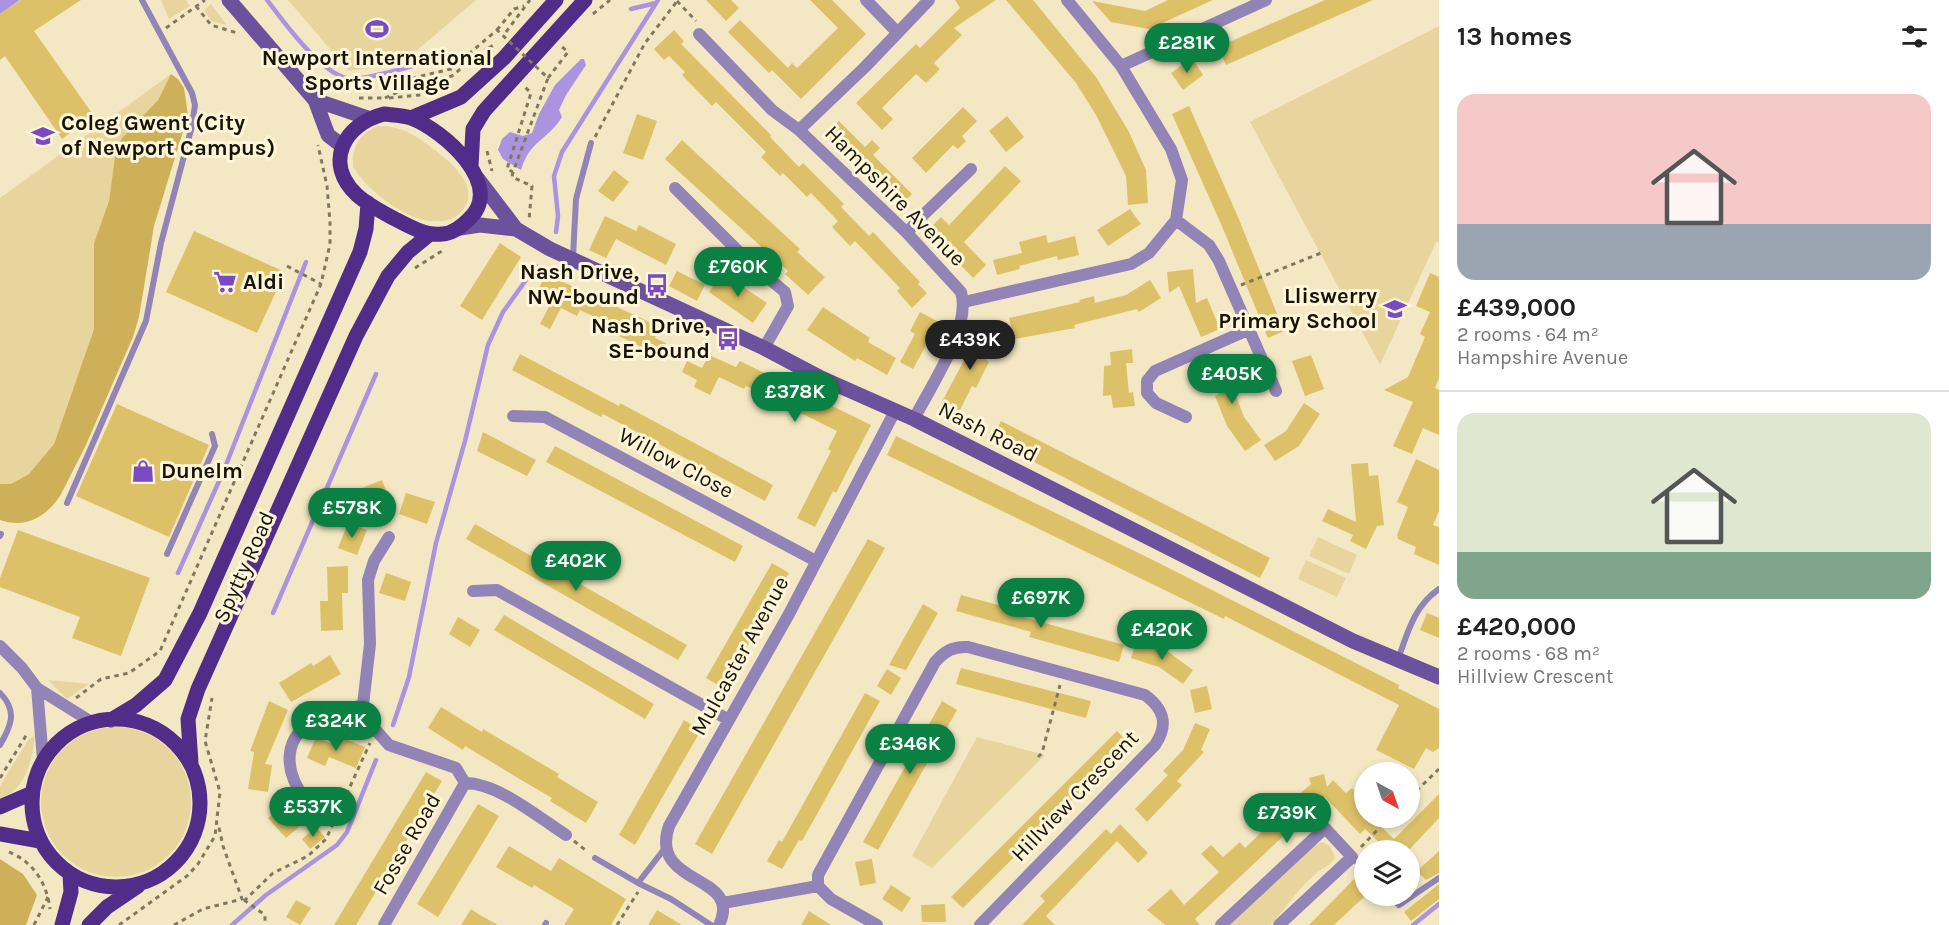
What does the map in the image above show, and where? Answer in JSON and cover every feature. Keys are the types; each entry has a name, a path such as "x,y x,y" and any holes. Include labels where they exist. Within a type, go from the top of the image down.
{"main road":[{"path":"411,118 461,97 504,58 556,0"},
{"path":"481,173 443,140 411,118 384,114 368,118 352,129 341,146 341,165 346,180 368,203 408,226 430,234 445,234 460,228 477,211 481,200 481,173 473,129 484,111 585,0"},
{"name":"Spytty Road","path":"111,720 152,693 165,680 184,645 360,252 366,229 368,203"},
{"name":"Spytty Road","path":"191,763 188,719 198,689 356,336 388,276 408,252 430,234"},
{"path":"89,925 107,907 171,868 193,840 200,813 199,788 191,763 157,731 135,722 111,720 93,723 74,731 57,743 44,760 32,793 32,817 40,841 53,859 70,874 92,884 115,886 145,882"},
{"path":"0,807 32,793"},
{"path":"0,834 40,841"},
{"path":"62,925 71,892 70,874"}],"street":[{"path":"229,0 315,100 328,135 341,146"},
{"path":"866,0 897,32"},
{"path":"799,130 866,67 929,0"},
{"path":"964,302 1131,264 1149,253 1176,220 1182,180 1171,149 1121,66 1067,0"},
{"path":"1121,66 1266,0"},
{"name":"Hampshire Avenue","path":"699,34 765,103 799,130 907,233 961,292 964,302 959,328 914,419"},
{"path":"315,100 368,118"},
{"path":"907,233 971,169"},
{"name":"Nash Road","path":"481,173 522,233"},
{"path":"675,188 748,261 785,292 788,306 764,348"},
{"path":"1176,220 1209,245 1250,329 1276,391"},
{"name":"Nash Road","path":"460,228 480,225 522,233 764,348 819,377 914,419 1353,641 1439,677"},
{"path":"1186,417 1155,403 1147,393 1147,381 1155,371 1250,329"},
{"name":"Mulcaster Avenue","path":"665,848 669,826 816,561 895,411"},
{"name":"Willow Close","path":"513,416 544,417 816,561"},
{"path":"305,799 292,781 288,766 291,750 298,735 309,723 321,716 363,705 370,645 368,580 374,561 389,537"},
{"path":"473,591 497,590 729,720"},
{"path":"0,646 22,668 37,688 93,723"},
{"name":"Hillview Crescent","path":"818,886 820,868 935,662 950,649 968,647 1145,694 1162,712 1162,734 980,925"},
{"path":"37,688 44,760"},
{"name":"Fosse Road","path":"363,705 376,732 393,748 456,768 465,783"},
{"name":"Fosse Road","path":"465,783 477,783 492,788 566,835"},
{"name":"Fosse Road","path":"390,923 465,783"},
{"path":"1221,925 1325,828 1352,858 1279,925"},
{"path":"665,848 675,866 717,893 723,903 723,915 719,925"},
{"path":"723,903 818,886 831,899 878,925"}],"lane":[{"path":"67,503 146,321 160,243 194,115 195,105 188,82 142,0"},
{"path":"573,257 576,199 591,144"},
{"path":"167,554 215,446 213,434"},
{"path":"1397,660 1415,613 1425,598 1439,589"},
{"path":"0,693 12,711 12,720 0,745"},
{"path":"640,884 665,848"},
{"path":"595,858 671,899 711,925"},
{"path":"1420,891 1439,878"}],"path":[{"path":"170,25 205,0"},
{"path":"484,56 530,0"},
{"path":"586,19 610,0"},
{"path":"591,144 645,44 677,0 702,27 699,34"},
{"path":"196,6 210,26 238,33"},
{"path":"415,84 413,78 451,69 497,30 514,9 525,6"},
{"path":"497,30 548,78"},
{"path":"554,54 568,39"},
{"path":"385,98 415,84 453,76 482,51 495,44"},
{"path":"513,174 548,78 568,52 561,46"},
{"path":"539,71 546,63"},
{"path":"518,94 532,79"},
{"path":"522,233 532,186 507,169 531,93 525,87"},
{"path":"366,98 402,98 439,90"},
{"name":"Spytty Road","path":"72,701 100,679 129,674 160,651 321,284 330,244 330,222 327,186 318,147"},
{"path":"481,173 487,148"},
{"path":"408,275 430,257 453,246"},
{"path":"1231,289 1321,253"},
{"path":"287,266 321,284"},
{"path":"1038,757 1042,753 1063,672"},
{"path":"118,925 187,876 209,849 217,821 220,792 205,741 215,691"},
{"path":"0,778 24,737 34,729"},
{"path":"174,925 203,909 244,901 273,873 308,856 326,838 376,732"},
{"path":"1420,787 1439,769"},
{"path":"217,821 223,846 244,901 265,915 265,925"},
{"path":"1352,858 1380,828"},
{"path":"566,835 595,858"},
{"path":"7,851 28,863 37,873 49,896 51,914"},
{"path":"617,925 640,884"},
{"path":"34,925 49,896"}],"shaded area":[{"path":"0,0 20,0 0,14"},
{"path":"161,0 186,0 190,6 169,19"},
{"name":"Newport International Sports Village","path":"288,0 476,0 408,58 396,64 349,71"},
{"path":"211,4 227,25 211,21 204,10"},
{"path":"1439,26 1439,242 1436,242 1380,365 1250,122"},
{"path":"581,59 584,59 586,65 559,110 562,117 529,153 521,170 503,159 498,150 502,139 510,132 523,136 532,133 539,114 555,85"},
{"path":"171,74 158,100 122,138 116,149 109,201 94,243 94,329 54,444 29,474 11,484 0,484 0,198"},
{"path":"171,74 184,88 188,115 154,226 139,317 133,337 85,447 60,496 48,510 34,519 18,523 0,520 0,484 11,484 29,474 54,444 94,329 94,243 109,201 116,149 122,138 158,100"},
{"path":"378,126 402,130 416,137 458,171 467,187 468,196 460,213 442,221 420,219 397,209 367,185 353,167 355,147 361,137"},
{"path":"1318,537 1357,555 1349,574 1309,556"},
{"path":"1306,560 1346,578 1337,597 1298,579"},
{"path":"48,680 89,684 67,699"},
{"path":"116,727 145,733 169,749 185,773 191,802 185,831 169,855 145,871 116,877 87,871 63,855 47,831 41,802 47,773 63,749 87,733"},
{"path":"35,735 32,755 22,781 9,794 0,799 0,786 28,740"},
{"path":"977,737 1045,755 932,868 912,856"},
{"path":"1322,842 1330,846 1335,857 1329,865 1304,884 1270,925 1227,925 1315,845"},
{"path":"0,859 23,874 37,895 26,925 0,925"}],"building":[{"path":"21,0 81,0 34,31 94,116 62,139 5,56 0,60 0,14"},
{"path":"706,0 731,0 739,8 726,21"},
{"path":"810,0 832,0 866,34 801,99 772,70 769,73 728,32 740,20 788,68 792,63 797,68 838,28"},
{"path":"955,0 996,0 954,28 962,35 934,63 940,69 926,83 916,74 882,108 893,119 882,130 856,103 916,44 920,48 960,8"},
{"path":"1006,0 1033,0 1096,77 1129,132 1146,170 1148,203 1128,205 1126,176 1096,115 1076,83"},
{"path":"1168,0 1213,0 1149,29 1111,22 1092,1 1145,11"},
{"path":"1325,0 1373,0 1226,65 1218,47"},
{"path":"674,30 684,41 681,44 771,135 770,137 799,167 803,163 844,204 841,207 869,236 873,232 920,282 918,284 927,293 912,308 897,291 900,288 855,241 850,246 832,227 838,221 811,193 807,197 783,173 780,176 761,157 766,152 716,102 712,106 682,75 685,72 669,56 664,60 654,49"},
{"path":"1192,58 1203,75 1183,90 1171,73"},
{"path":"1189,106 1238,217 1284,331 1268,338 1172,114"},
{"path":"963,107 977,121 962,136 966,141 958,149 953,145 926,173 912,158"},
{"path":"637,114 657,121 643,160 623,153"},
{"path":"1007,116 1024,137 1006,152 989,131"},
{"path":"839,121 865,147 872,140 880,148 873,155 912,194 900,206 847,151 844,153 825,134"},
{"path":"682,140 800,249 797,252 825,277 808,295 785,274 788,271 665,159"},
{"path":"1005,166 1021,181 964,242 986,265 973,278 955,259 957,257 929,229 941,217 949,225"},
{"path":"614,170 629,182 613,202 598,191"},
{"path":"1130,209 1141,224 1108,246 1097,230"},
{"path":"605,216 636,231 639,225 676,244 666,265 616,239 606,258 589,250"},
{"path":"194,231 285,272 257,333 166,292"},
{"path":"1046,235 1048,243 1075,236 1079,255 1058,260 1057,256 1019,266 1020,269 997,275 993,260 1022,253 1019,242"},
{"path":"500,243 521,257 482,320 460,306"},
{"path":"1193,269 1196,303 1207,298 1220,329 1201,337 1179,286 1169,293 1167,272"},
{"path":"677,271 705,285 697,301 669,286"},
{"path":"722,273 767,303 753,323 709,292"},
{"path":"1430,273 1439,277 1439,378 1435,388 1439,390 1439,435 1423,428 1412,454 1393,446 1413,402 1384,390 1408,377 1425,337 1420,334 1430,312 1416,306"},
{"path":"546,274 660,327 655,338 666,343 661,353 650,348 649,351 613,333 616,327 580,310 577,316 561,308 550,329 540,324 554,297 538,290"},
{"path":"1150,280 1161,298 1139,312 1137,309 1074,325 1075,328 1014,339 1009,318 1080,302 1079,300 1094,296 1095,303 1126,295"},
{"path":"823,307 870,338 868,342 896,358 887,375 857,358 855,361 807,330"},
{"path":"920,312 939,322 913,369 900,362 915,334 910,331"},
{"path":"984,323 1001,332 986,360 989,362 976,388 972,386 956,418 938,409"},
{"path":"1132,349 1133,363 1126,363 1129,393 1133,392 1135,406 1113,408 1111,395 1103,396 1104,366 1111,365 1110,352"},
{"path":"520,354 619,406 620,403 773,485 765,501 603,414 601,417 512,370"},
{"path":"709,355 736,367 740,361 871,425 836,493 833,491 815,527 797,518 831,451 828,449 837,431 746,386 744,389 719,377 710,395 694,387 697,380 682,372 687,361 702,368"},
{"path":"1311,355 1324,389 1305,396 1292,361"},
{"path":"1225,357 1235,382 1231,383 1244,417 1261,440 1245,451 1227,426 1215,396 1219,394 1207,365"},
{"path":"1304,403 1320,414 1299,446 1275,461 1264,445 1286,431"},
{"path":"117,404 209,445 169,537 76,496"},
{"path":"1001,421 1270,558 1260,578 991,440"},
{"path":"483,432 536,460 527,476 477,451"},
{"path":"896,436 1151,559 1399,685 1398,688 1439,709 1439,748 1433,752 1426,748 1418,762 1400,762 1376,750 1399,705 1225,616 1224,619 887,455"},
{"path":"555,446 743,546 735,562 546,462"},
{"path":"1416,459 1439,470 1439,511 1433,525 1439,527 1439,565 1414,554 1416,547 1398,539 1397,535 1408,507 1397,502"},
{"path":"1368,463 1369,476 1378,475 1384,525 1377,526 1366,549 1350,541 1353,535 1322,521 1328,509 1356,522 1351,464"},
{"path":"382,480 389,498 365,509 357,490"},
{"path":"406,493 435,502 427,524 399,514"},
{"path":"348,523 367,530 357,555 338,548"},
{"path":"475,524 687,645 678,660 466,539"},
{"path":"18,530 150,578 121,656 72,638 80,617 0,587 0,578"},
{"path":"868,539 885,548 712,854 695,844"},
{"path":"772,563 789,573 723,688 706,678"},
{"path":"348,566 348,593 342,593 343,630 321,631 320,601 328,601 327,567"},
{"path":"386,573 411,582 405,601 379,593"},
{"path":"961,595 1025,612 1023,617 1124,645 1119,662 1029,637 1031,632 956,611"},
{"path":"923,604 938,613 906,670 889,665"},
{"path":"1427,613 1439,618 1439,638 1420,630"},
{"path":"504,615 654,704 645,719 494,630"},
{"path":"458,617 480,630 470,647 449,634"},
{"path":"1136,642 1167,651 1193,670 1183,684 1159,667 1131,658"},
{"path":"330,655 341,674 291,702 279,683 311,663 313,666"},
{"path":"961,668 1091,701 1086,718 956,684"},
{"path":"887,669 901,678 891,695 877,686"},
{"path":"1207,686 1212,709 1195,713 1190,690"},
{"path":"865,693 880,701 802,841 799,840 782,869 767,861 779,840 782,842"},
{"path":"269,701 288,710 265,764 272,765 268,792 248,789 254,752 250,751"},
{"path":"942,701 957,710 878,850 863,842"},
{"path":"441,707 559,774 557,777 598,802 586,823 550,801 552,798 465,746 463,750 428,728"},
{"path":"684,720 701,730 635,845 619,835"},
{"path":"1195,723 1210,729 1201,750 1204,752 1177,781 1182,785 1147,822 1135,809 1168,775 1163,771 1183,750"},
{"path":"1117,731 1129,743 963,908 951,897"},
{"path":"338,736 365,747 356,768 329,757 325,766 307,758 316,737 334,745"},
{"path":"426,772 442,781 356,925 334,925"},
{"path":"1324,774 1327,787 1333,780 1346,793 1352,788 1354,790 1354,828 1325,797 1195,919 1200,925 1165,925 1147,910 1171,889 1184,905 1219,872 1201,854 1211,845 1223,857 1240,842 1245,848 1267,827 1257,816 1266,807 1271,813 1289,797 1291,799 1296,797 1311,784 1309,778"},
{"path":"1439,794 1439,818 1418,840 1377,840 1365,829 1360,834 1354,828 1382,828 1394,839 1405,828 1420,828 1420,813"},
{"path":"478,804 499,816 438,917 417,904"},
{"path":"281,807 285,807 301,825 286,838 268,818"},
{"path":"1120,824 1148,853 1138,863 1117,841 1046,916 1055,925 1022,925 1045,901 1040,896 1106,829 1111,834"},
{"path":"316,827 325,837 310,849 302,839"},
{"path":"509,846 551,871 559,858 626,899 611,925 564,925 574,909 534,885 532,888 496,867"},
{"path":"1439,851 1439,873 1426,880 1420,874 1420,868"},
{"path":"872,859 876,883 860,886 855,862"},
{"path":"1354,879 1354,906 1334,925 1309,925"},
{"path":"1439,884 1439,899 1411,921 1404,912 1412,906 1420,906 1420,899"},
{"path":"891,885 911,898 902,912 882,899"},
{"path":"296,900 311,908 300,925 286,917"},
{"path":"945,904 946,922 922,922 921,905"},
{"path":"471,909 480,915 498,925 461,925"},
{"path":"657,910 682,925 648,925"},
{"path":"809,911 831,925 801,925"}],"waterway":[{"path":"267,0 306,48 330,70 342,77 353,79 373,76 438,59"},
{"path":"556,232 558,216 554,176 562,152 658,0"},
{"path":"631,9 656,3"},
{"path":"178,573 224,470 306,262"},
{"path":"393,725 409,677 436,543 465,441 488,345 503,312 536,266"},
{"path":"273,613 376,374"},
{"path":"232,925 266,895 337,845 347,832 376,760"},
{"path":"1413,925 1439,904"}],"place":[{"name":"Newport International Sports Village","path":"377,29"},
{"name":"Coleg Gwent (City of Newport Campus)","path":"43,136"},
{"name":"Aldi","path":"225,282"},
{"name":"Nash Drive, NW-bound","path":"657,285"},
{"name":"Lliswerry Primary School","path":"1395,309"},
{"name":"Nash Drive, SE-bound","path":"728,339"},
{"name":"Dunelm","path":"143,471"}]}
